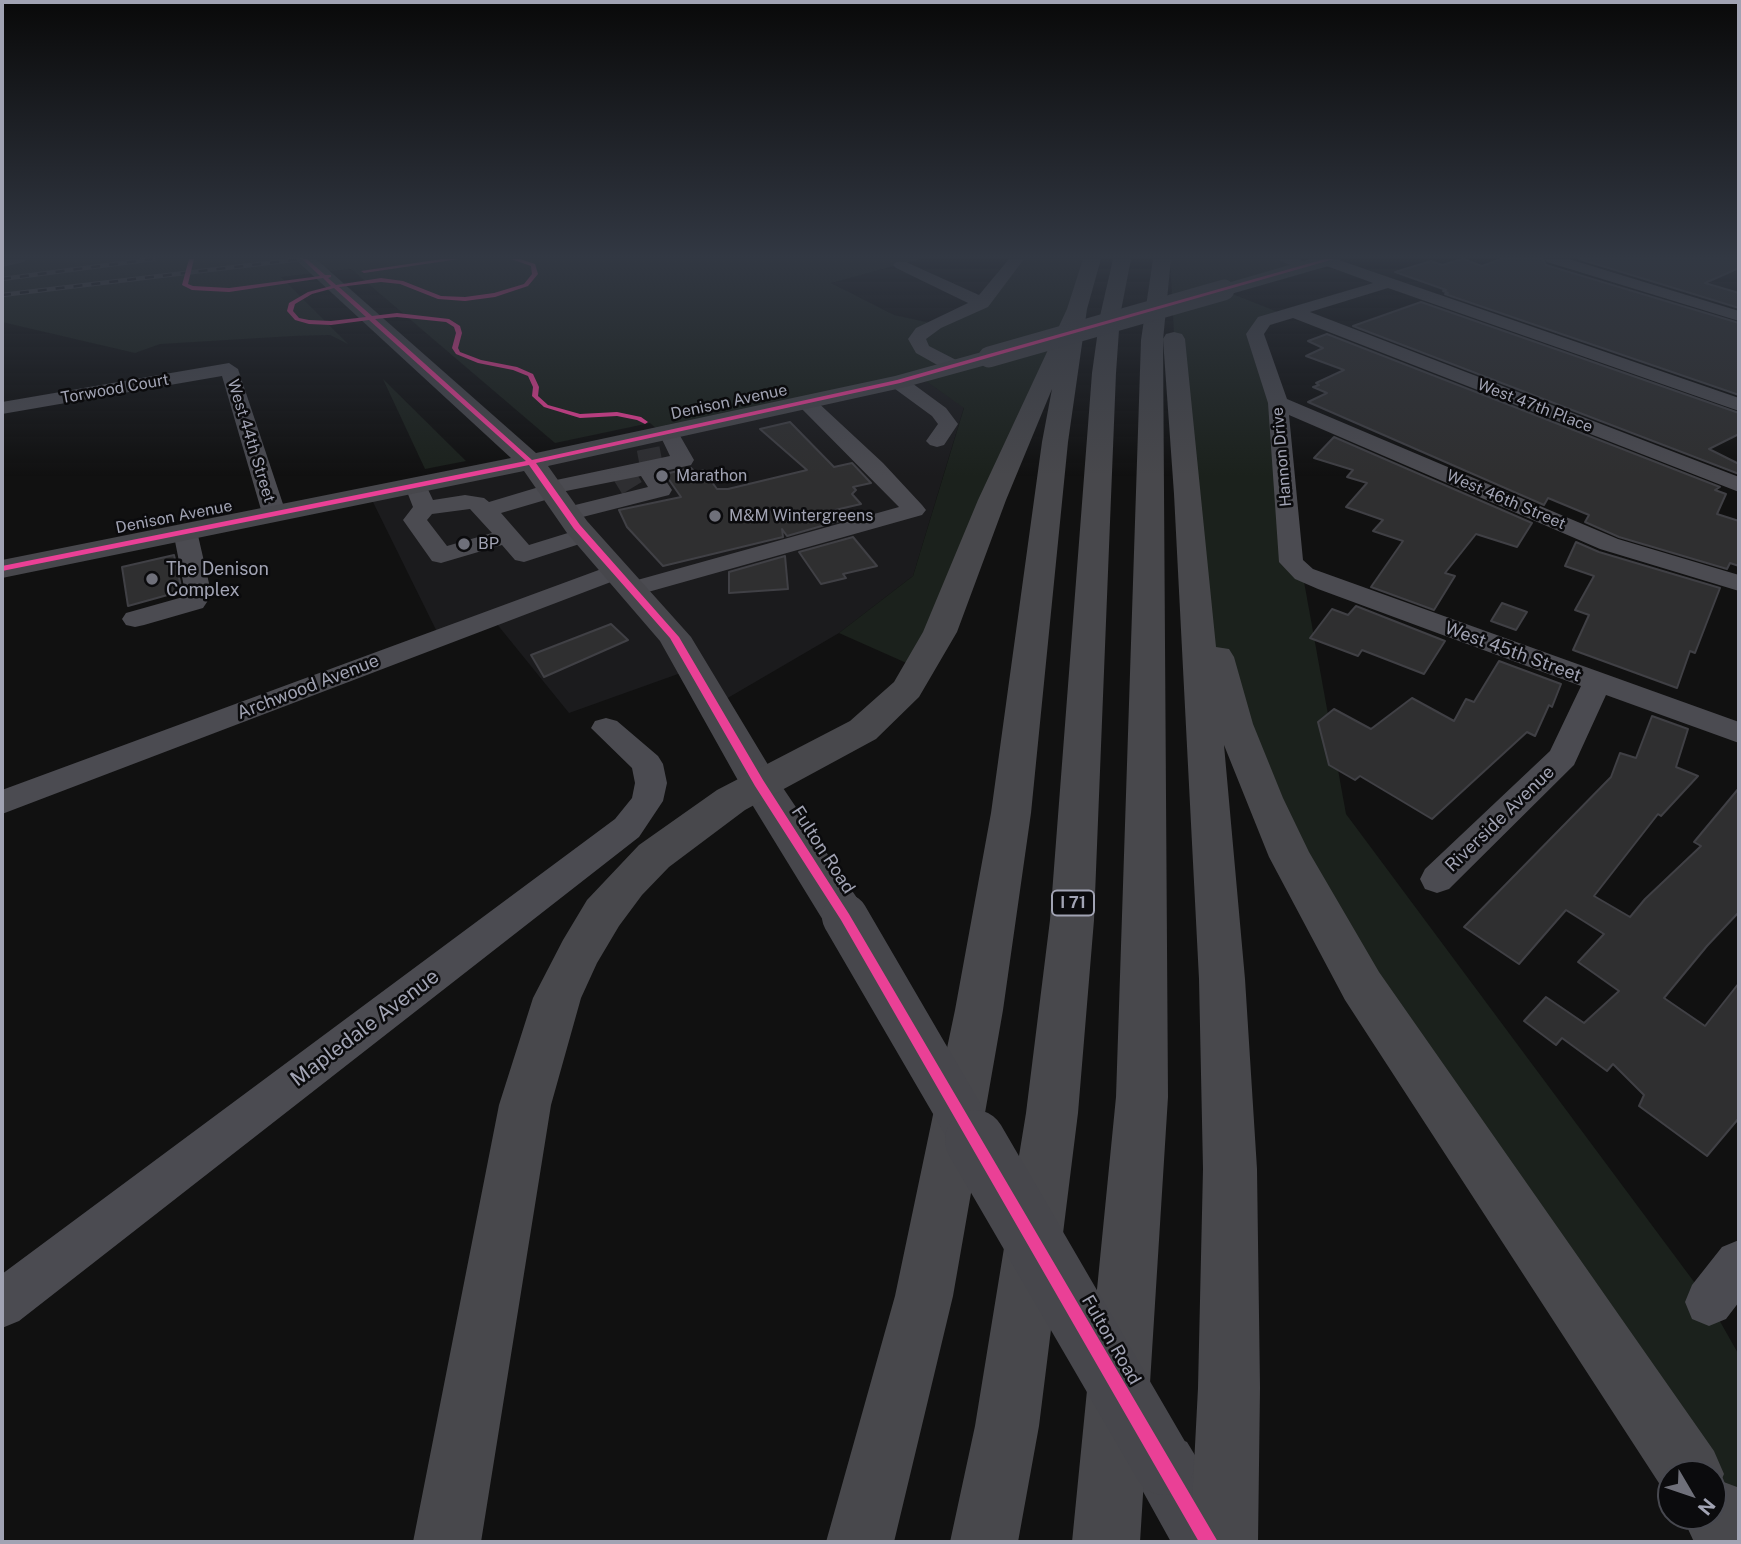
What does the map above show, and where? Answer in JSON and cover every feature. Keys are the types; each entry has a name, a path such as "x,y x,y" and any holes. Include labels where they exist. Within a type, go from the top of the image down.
{"highway":[{"path":"447,1542 525,1105 557,998 579,953 603,913 627,883 654,856 698,822 759,783 863,730 889,708 920,669 940,632 992,500 1066,331"},
{"path":"860,1542 924,1296 979,1010 1011,813 1055,442 1073,331"},
{"name":"I 71","path":"984,1542 1007,1426 1052,1113 1072,920 1108,331"},
{"path":"1106,1542 1142,1097 1153,331"},
{"path":"1174,331 1222,979 1230,1169 1229,1388 1224,1542"},
{"path":"1188,494 1215,649 1235,724 1263,799 1290,857 1362,986 1682,1460"}],"main road":[{"name":"Fulton Road","path":"383,331 531,462 563,507 623,581 674,637 759,783 845,917 1209,1542"},
{"name":"Denison Avenue","path":"2,569 274,513 420,496 531,462 641,463 806,402 898,382 1080,331"}],"street":[{"path":"924,331 917,339 922,349 955,367"},
{"name":"Hannon Drive","path":"1257,331 1255,334 1278,403 1291,562"},
{"name":"West 47th Place","path":"1343,331 1739,485"},
{"path":"1528,331 1739,405"},
{"name":"Torwood Court","path":"2,408 229,369"},
{"name":"West 44th Street","path":"229,369 274,513"},
{"path":"898,382 939,412 947,424 937,441"},
{"name":"Archwood Avenue","path":"2,802 623,581 914,510 875,468 806,402"},
{"name":"West 46th Street","path":"1278,403 1609,544 1739,583"},
{"path":"507,536 441,556 415,520 420,496 476,503 486,510 523,555 563,507 641,463"},
{"path":"486,510 563,507 641,463"},
{"path":"135,619 194,602 198,592 185,531"},
{"name":"West 45th Street","path":"1291,562 1304,574 1327,584 1739,733"},
{"name":"Riverside Avenue","path":"1437,879 1563,757 1597,682"},
{"name":"Mapledale Avenue","path":"2,1304 627,828 647,801 651,783 647,764 606,728"},
{"path":"1709,1302 1739,1264"}],"shaded area":[{"path":"41,331 335,331 348,344 330,335 294,336 160,344 135,353"},
{"path":"424,331 1062,331 920,669 839,633 913,576 964,408 920,377 661,433 650,423 555,443"},
{"path":"1174,331 1259,331 1346,814 1709,1302 1739,1355 1739,1542 1732,1542 1725,1530 1727,1530 1727,1460 1703,1460 1362,986 1215,649"},
{"path":"920,377 964,407 913,576 839,633 714,706 692,669 569,713 492,618 440,638 369,494"},
{"path":"383,379 466,461 425,469"}],"building":[{"path":"1366,331 1504,331 1739,413 1739,434 1709,449 1739,464 1739,474"},
{"path":"1553,331 1739,331 1739,395"},
{"path":"1327,334 1720,487 1715,490 1726,494 1717,514 1739,521 1739,566 1730,563 1727,569 1619,537 1585,522 1589,515 1548,498 1544,505 1308,402 1327,393 1313,387 1319,385 1316,383 1344,370 1306,356 1323,348 1308,341"},
{"name":"M&M Wintergreens","path":"790,422 834,467 852,463 871,483 853,487 856,490 852,494 861,504 831,511 839,521 787,536 782,529 783,537 663,566 627,527 619,510 681,497 665,474 691,468 695,472 703,470 717,489 728,489 807,470 760,429"},
{"path":"1334,437 1532,523 1517,547 1476,534 1445,573 1455,576 1434,610 1371,587 1403,541 1373,531 1383,520 1346,507 1367,483 1347,477 1353,470 1314,458"},
{"path":"853,537 877,566 843,574 846,578 821,584 799,552"},
{"path":"1576,542 1599,552 1720,588 1695,653 1690,651 1677,688 1573,650 1589,615 1575,610 1594,576 1565,566"},
{"name":"The Denison Complex","path":"174,555 182,591 128,606 122,567"},
{"path":"785,556 788,589 729,593 729,572"},
{"path":"1502,603 1527,612 1516,630 1491,621"},
{"path":"1356,606 1445,641 1424,674 1362,650 1358,656 1310,638 1332,609 1348,615"},
{"path":"611,624 628,640 544,677 531,655"},
{"path":"1499,661 1561,684 1552,707 1549,705 1535,736 1527,732 1432,819 1360,776 1355,780 1329,765 1318,722 1334,709 1371,729 1412,698 1454,721 1466,699 1474,702"},
{"path":"1652,716 1688,729 1676,767 1698,776 1661,816 1658,814 1594,896 1630,917 1645,899 1701,846 1694,842 1739,788 1739,912 1664,998 1705,1026 1739,983 1739,1118 1707,1156 1639,1106 1644,1095 1613,1064 1607,1071 1562,1038 1556,1045 1524,1021 1546,997 1584,1023 1619,991 1578,962 1604,934 1566,910 1519,964 1464,927 1611,777 1620,753 1636,758"}],"tunnel":[{"path":"639,462 665,457"},
{"path":"624,475 632,488"}],"cycle path":[{"path":"385,331 531,462 577,527 674,637 759,783 845,917 1209,1542"},
{"path":"458,331 455,348 458,353 480,362 515,368 531,375 536,387 535,396 546,406 580,416 617,414 639,418 645,422"},
{"path":"2,569 531,462 898,382 1078,331"}],"place":[{"name":"Marathon","path":"662,476"},
{"name":"M&M Wintergreens","path":"715,516"},
{"name":"BP","path":"464,544"},
{"name":"The Denison Complex","path":"152,579"}]}
